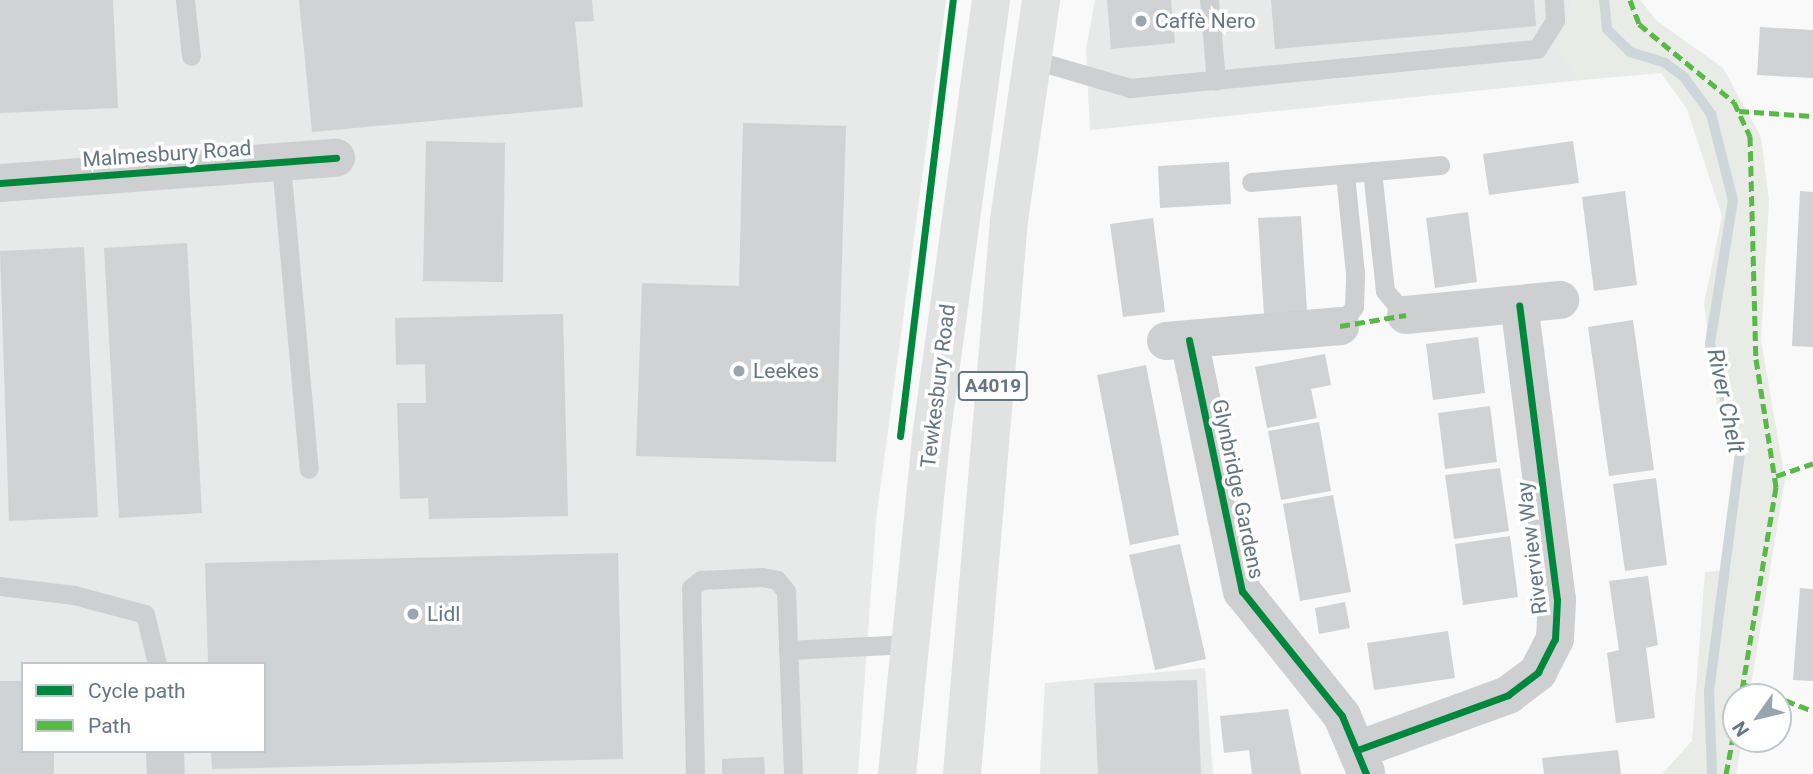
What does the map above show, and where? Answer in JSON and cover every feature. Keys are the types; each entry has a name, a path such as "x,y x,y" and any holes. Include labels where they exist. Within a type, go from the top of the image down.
{"highway":[{"name":"Tewkesbury Road","path":"897,774 909,644 991,0"},
{"name":"A4019","path":"962,774 1007,234 1041,0"}],"street":[{"name":"Malmesbury Road","path":"0,183 336,158"},
{"path":"1406,315 1464,314 1560,300"},
{"name":"Riverview Way","path":"1363,762 1508,695 1538,672 1555,639 1557,600 1519,305"},
{"name":"Glynbridge Gardens","path":"1340,326 1248,338 1178,341 1242,591 1342,716 1363,762"},
{"path":"165,753 166,774"}],"lane":[{"path":"185,0 191,56"},
{"path":"1209,0 1216,81"},
{"path":"1031,59 1130,88 1537,49 1555,20 1554,0"},
{"path":"281,164 309,469"},
{"path":"1251,182 1440,165"},
{"path":"1372,171 1385,292 1406,315"},
{"path":"1340,326 1354,307 1355,272 1345,174"},
{"path":"695,774 695,583 777,580 786,591 793,774"},
{"path":"0,586 74,595 145,614 157,662"},
{"path":"788,650 909,644"}],"shaded area":[{"path":"0,0 946,0 876,520 858,774 0,774"},
{"path":"1095,0 1571,0 1572,11 1551,43 1582,80 1090,130 1086,50"},
{"path":"1571,0 1640,0 1657,21 1723,68 1761,137 1769,201 1761,340 1785,479 1751,683 1722,683 1722,753 1740,753 1736,774 1662,774 1692,741 1705,572 1730,570 1742,467 1717,406 1704,304 1722,216 1687,109 1661,73 1582,80 1550,43 1572,11"},
{"path":"1205,668 1213,774 1040,774 1045,683"}],"building":[{"path":"0,0 113,0 118,108 0,113"},
{"path":"299,0 592,0 594,21 575,22 583,107 312,132"},
{"name":"Caffè Nero","path":"1107,0 1171,0 1175,43 1111,49"},
{"path":"1271,0 1534,0 1536,26 1275,49"},
{"path":"1760,27 1813,30 1813,78 1757,75"},
{"name":"Leekes","path":"743,123 846,126 836,462 636,456 642,283 739,286"},
{"path":"426,141 505,143 503,282 423,281"},
{"path":"1573,141 1579,183 1489,195 1483,154"},
{"path":"1229,162 1231,204 1160,208 1158,166"},
{"path":"1625,191 1637,285 1594,291 1582,197"},
{"path":"1800,191 1813,192 1813,347 1792,346"},
{"path":"1468,212 1477,282 1435,288 1426,218"},
{"path":"1301,216 1307,311 1264,315 1258,218"},
{"path":"1153,218 1165,312 1123,317 1110,224"},
{"path":"187,243 202,513 119,518 104,248"},
{"path":"84,247 98,517 9,521 0,251"},
{"path":"563,314 568,516 429,519 428,498 400,499 397,403 426,403 425,364 396,365 395,318"},
{"path":"1633,320 1654,470 1609,476 1588,327"},
{"path":"1478,337 1485,393 1433,400 1426,344"},
{"path":"1325,354 1331,385 1311,389 1317,418 1267,428 1255,367"},
{"path":"1146,365 1179,535 1130,545 1097,375"},
{"path":"1490,406 1497,462 1445,469 1438,413"},
{"path":"1319,422 1331,491 1281,500 1268,431"},
{"path":"1500,468 1509,531 1454,539 1445,475"},
{"path":"1656,478 1667,565 1625,571 1613,484"},
{"path":"1333,495 1351,592 1300,601 1283,504"},
{"path":"1510,536 1518,597 1463,605 1455,544"},
{"path":"1180,544 1206,659 1155,670 1129,555"},
{"name":"Lidl","path":"618,553 623,759 212,769 211,753 266,753 266,662 208,662 205,563"},
{"path":"1648,576 1658,645 1646,648 1655,718 1616,723 1607,653 1619,650 1609,581"},
{"path":"1800,588 1813,589 1813,681 1793,680"},
{"path":"1345,602 1350,628 1319,634 1315,608"},
{"path":"1448,631 1455,678 1374,690 1367,643"},
{"path":"1197,680 1201,774 1098,774 1094,683"},
{"path":"0,681 21,681 21,753 54,753 54,774 0,774"},
{"path":"1288,709 1301,774 1252,774 1249,750 1224,753 1220,716"},
{"path":"1618,750 1621,774 1544,774 1542,758"},
{"path":"764,757 765,774 722,774 722,759"}],"waterway":[{"name":"River Chelt","path":"1604,0 1607,29 1630,52 1665,63 1684,77 1711,114 1733,200 1710,344 1740,453 1709,691 1712,774"}],"marked path":[{"path":"1630,0 1639,24 1734,102 1750,136 1756,359 1776,487 1743,683"},
{"path":"1739,111 1813,116"},
{"path":"1340,326 1406,315"},
{"path":"1776,476 1813,463"},
{"path":"1792,703 1813,711"},
{"path":"1726,774 1730,753"}],"cycle path":[{"path":"900,436 953,0"},
{"path":"0,183 336,158"},
{"path":"1360,749 1508,695 1538,672 1555,639 1557,600 1519,305"},
{"path":"1189,340 1242,591 1342,716 1366,774"}],"place":[{"name":"Caffè Nero","path":"1141,21"},
{"name":"Leekes","path":"739,371"},
{"name":"Lidl","path":"413,614"}]}
